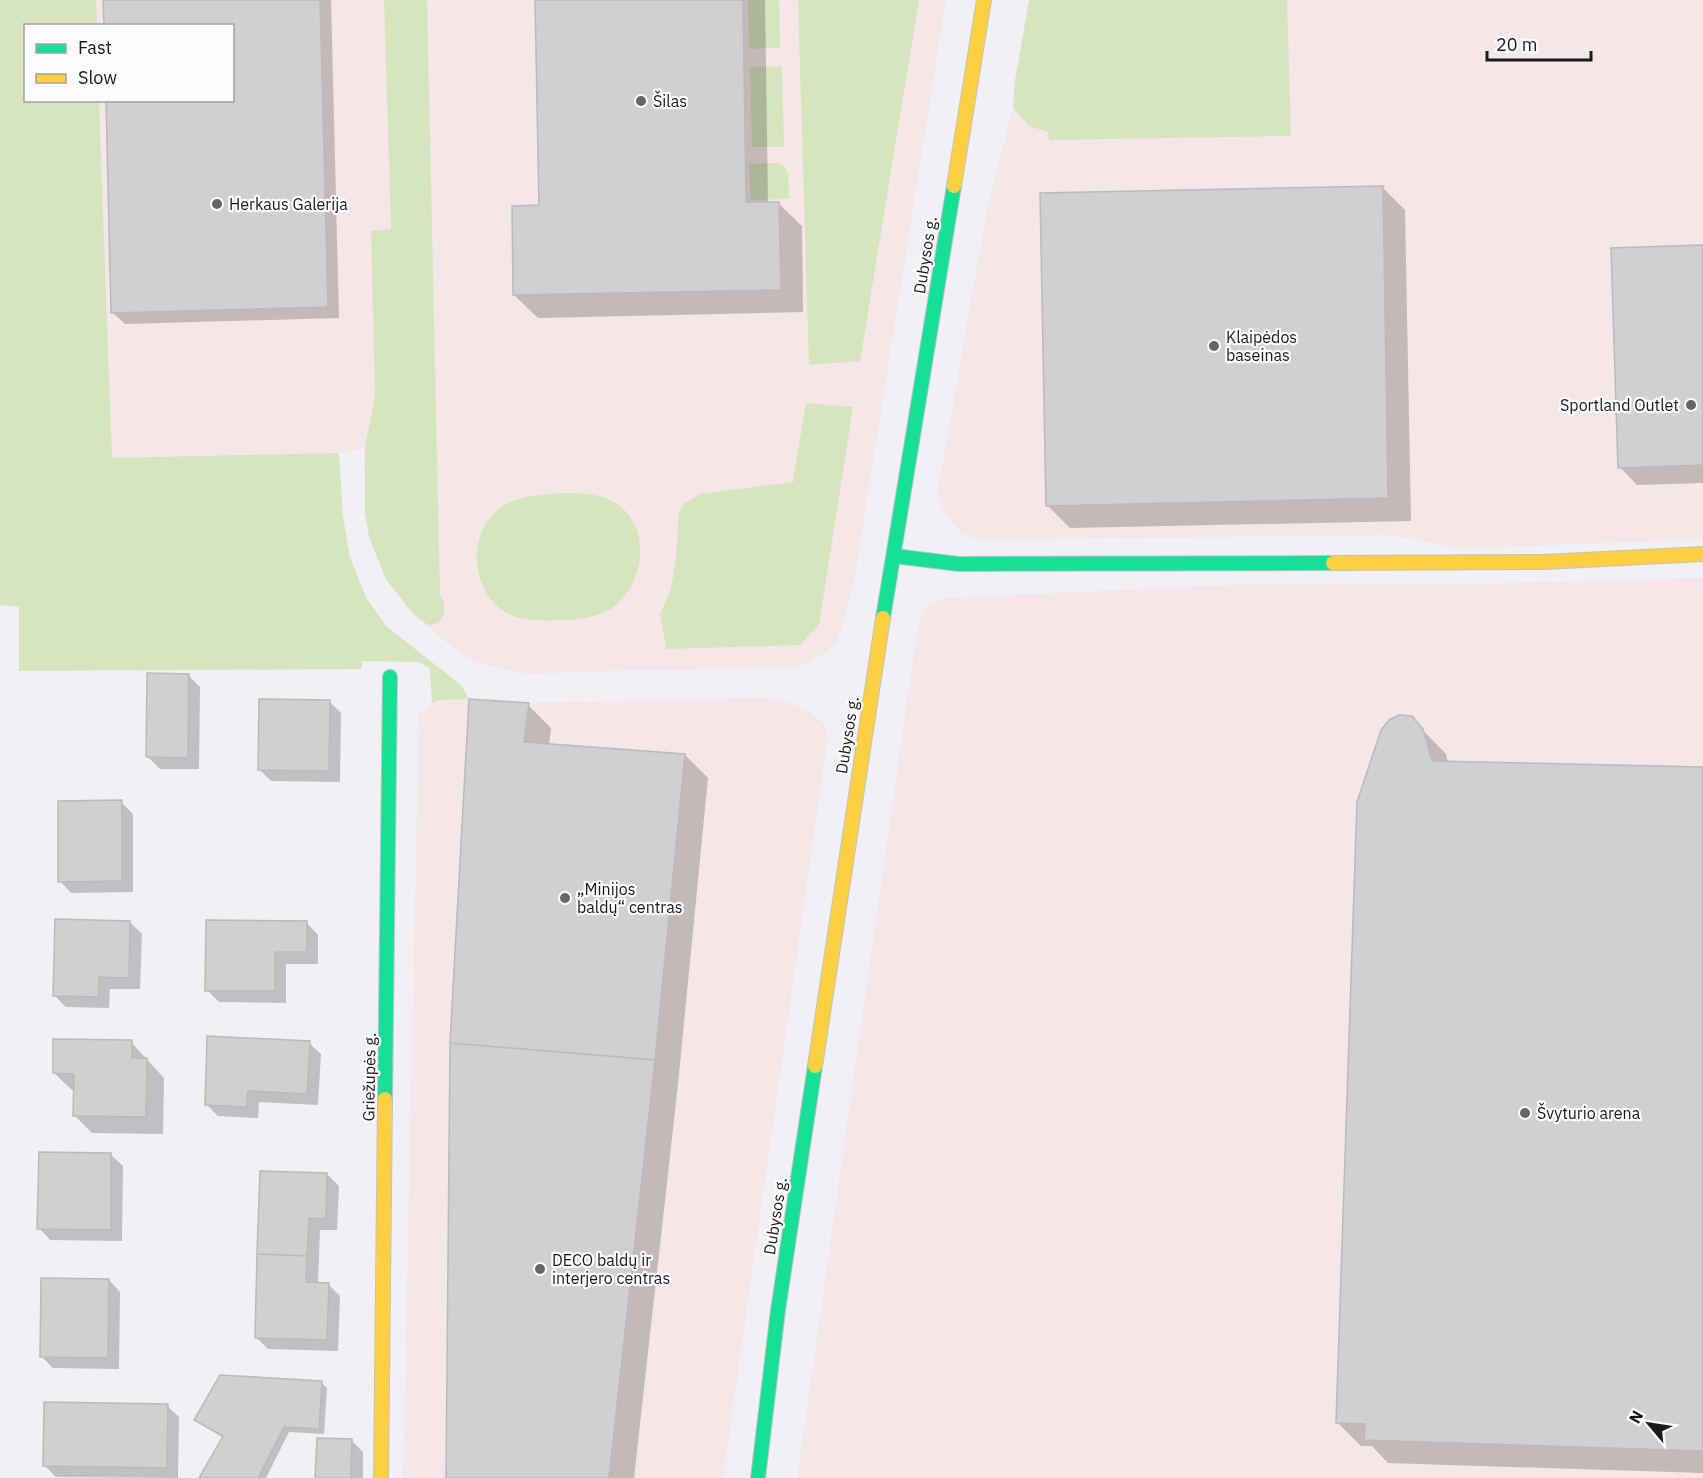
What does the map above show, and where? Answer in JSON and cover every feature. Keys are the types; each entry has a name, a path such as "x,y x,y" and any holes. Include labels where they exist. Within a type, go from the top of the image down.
{"street":[{"name":"Dubysos g.","path":"758,1478 778,1310 872,685 984,0"},
{"path":"894,556 959,564 1544,562 1703,554"},
{"name":"Griežupės g.","path":"381,1478 390,677"}],"shaded area":[{"path":"96,0 946,0 854,582 841,631 834,646 810,662 793,668 527,674 481,664 458,652 414,615 386,579 369,537 365,513 364,449 339,453 112,459 99,102 234,102 234,24 97,24"},
{"path":"1029,0 1703,0 1703,539 1452,549 1421,540 1381,535 978,540 961,532 947,516 937,496 986,215 1013,108 1015,81"},
{"path":"1703,578 1703,1478 797,1478 914,652 919,624 927,605 944,598 1253,584 1470,584"},
{"path":"769,698 793,704 813,714 823,723 828,735 723,1478 403,1478 419,713 438,700 469,699 529,703"}],"green space":[{"path":"0,0 96,0 97,24 24,24 24,102 99,102 112,458 339,453 343,516 350,558 367,599 386,626 461,685 469,699 438,700 432,704 430,669 419,662 362,661 362,669 19,671 19,607 0,605"},
{"path":"384,0 427,0 440,594 444,608 439,623 428,625 414,615 386,579 369,537 365,513 365,448 375,396 371,231 391,229"},
{"path":"748,0 779,0 780,48 749,49"},
{"path":"798,0 919,0 860,361 809,365"},
{"path":"1029,0 1287,0 1291,136 1049,140 1048,132 1029,126 1013,108 1015,81"},
{"path":"782,66 784,147 752,147 750,67"},
{"path":"778,163 785,168 787,173 789,199 751,200 749,164"},
{"path":"806,403 853,407 819,625 800,645 666,649 660,614 670,591 675,567 679,512 684,504 699,494 793,482"},
{"path":"561,493 581,493 602,497 614,502 627,513 635,526 639,541 640,557 637,572 631,587 621,600 609,610 598,615 551,621 513,616 494,603 484,589 479,574 477,557 484,526 494,513 514,500"}],"building":[{"name":"Herkaus Galerija","path":"103,0 320,0 328,307 111,313 106,102 234,102 234,24 104,24"},
{"name":"Šilas","path":"535,0 743,0 746,202 779,202 781,290 513,295 512,206 539,205"},
{"name":"Klaipėdos baseinas","path":"1383,186 1388,498 1046,506 1040,193"},
{"path":"1703,245 1703,465 1618,468 1611,248"},
{"path":"147,673 189,674 188,758 146,757"},
{"path":"259,699 330,700 329,771 258,770"},
{"name":"„Minijos baldų“ centras","path":"469,699 529,703 524,742 685,754 655,1060 450,1043"},
{"name":"Švyturio arena","path":"1399,715 1412,716 1423,729 1432,761 1703,767 1703,1451 1364,1440 1365,1424 1336,1423 1357,802 1381,730 1389,720"},
{"path":"122,800 122,881 58,882 58,801"},
{"path":"55,919 130,921 129,978 99,977 98,997 53,996"},
{"path":"206,920 307,921 307,952 275,952 275,991 205,991"},
{"path":"207,1036 310,1041 307,1094 248,1091 247,1107 205,1105"},
{"path":"53,1039 132,1040 132,1058 147,1058 146,1117 73,1116 74,1074 53,1073"},
{"name":"DECO baldų ir interjero centras","path":"450,1043 655,1060 609,1478 446,1478"},
{"path":"39,1152 111,1153 111,1230 37,1229"},
{"path":"260,1171 327,1173 326,1219 309,1218 307,1256 257,1254"},
{"path":"257,1254 307,1256 306,1282 329,1283 327,1340 255,1338"},
{"path":"41,1278 109,1279 108,1358 40,1357"},
{"path":"220,1375 322,1381 319,1429 284,1427 258,1478 199,1478 223,1436 194,1420"},
{"path":"44,1402 168,1404 167,1468 43,1466"},
{"path":"317,1438 352,1439 351,1478 315,1478"}],"traffic: fast":[{"path":"883,618 954,186"},
{"path":"894,556 959,564 1333,563"},
{"path":"385,1099 390,677"},
{"path":"758,1478 778,1310 815,1066"}],"traffic: slow":[{"path":"954,186 984,0"},
{"path":"1333,563 1544,562 1703,554"},
{"path":"815,1066 883,618"},
{"path":"381,1478 385,1099"}],"place":[{"name":"Šilas","path":"641,101"},
{"name":"Herkaus Galerija","path":"217,204"},
{"name":"Klaipėdos baseinas","path":"1214,346"},
{"name":"Sportland Outlet","path":"1691,405"},
{"name":"„Minijos baldų“ centras","path":"565,898"},
{"name":"Švyturio arena","path":"1525,1113"},
{"name":"DECO baldų ir interjero centras","path":"540,1269"}]}
